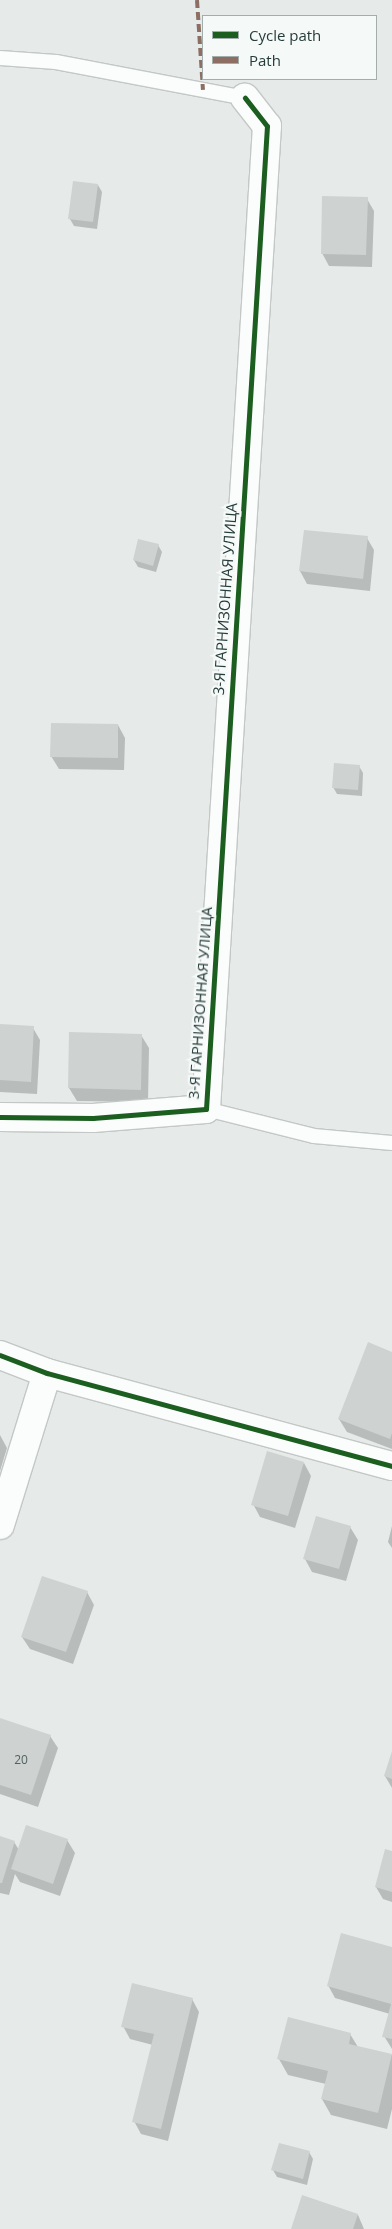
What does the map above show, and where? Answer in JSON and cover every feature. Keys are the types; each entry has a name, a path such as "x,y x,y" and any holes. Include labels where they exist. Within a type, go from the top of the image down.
{"street":[{"name":"3-Я ГАРНИЗОННАЯ УЛИЦА","path":"206,1109 267,126 244,98"},
{"path":"0,1117 93,1118 206,1109"},
{"path":"0,1355 47,1374 392,1466"},
{"path":"0,1525 47,1374"}],"lane":[{"path":"0,58 56,62 244,98"},
{"path":"206,1109 314,1136 392,1144"}],"building":[{"path":"73,181 98,184 93,222 68,219"},
{"path":"322,196 368,197 366,255 321,254"},
{"path":"304,530 368,536 363,579 299,571"},
{"path":"138,539 159,544 153,566 133,560"},
{"path":"51,723 118,724 118,758 50,757"},
{"path":"334,763 360,765 358,790 332,788"},
{"path":"0,1024 34,1026 31,1082 0,1080"},
{"path":"69,1032 142,1034 141,1090 68,1088"},
{"path":"368,1342 392,1352 392,1433 390,1439 338,1419"},
{"path":"267,1451 304,1462 288,1516 251,1505"},
{"path":"316,1516 351,1526 339,1569 303,1559"},
{"path":"42,1576 88,1591 66,1652 21,1637"},
{"path":"0,1718 51,1735 31,1795 0,1785"},
{"path":"392,1751 392,1779 384,1776"},
{"path":"26,1825 68,1839 53,1884 11,1869"},
{"path":"0,1836 15,1841 2,1883 0,1883"},
{"path":"385,1849 392,1851 392,1892 375,1887"},
{"path":"341,1933 392,1947 392,2039 382,2037 391,2004 327,1986"},
{"path":"132,1983 193,1998 161,2129 132,2122 154,2034 121,2027"},
{"path":"288,2017 351,2033 349,2044 392,2054 378,2113 321,2099 328,2071 277,2059"},
{"path":"279,2143 310,2151 303,2179 271,2170"},
{"path":"302,2195 358,2214 353,2229 291,2229"}],"marked path":[{"path":"197,0 202,75"},
{"path":"202,80 203,90"}],"cycle path":[{"path":"0,1117 93,1118 206,1109 267,126 245,98"},
{"path":"0,1355 47,1373 392,1466"}]}
